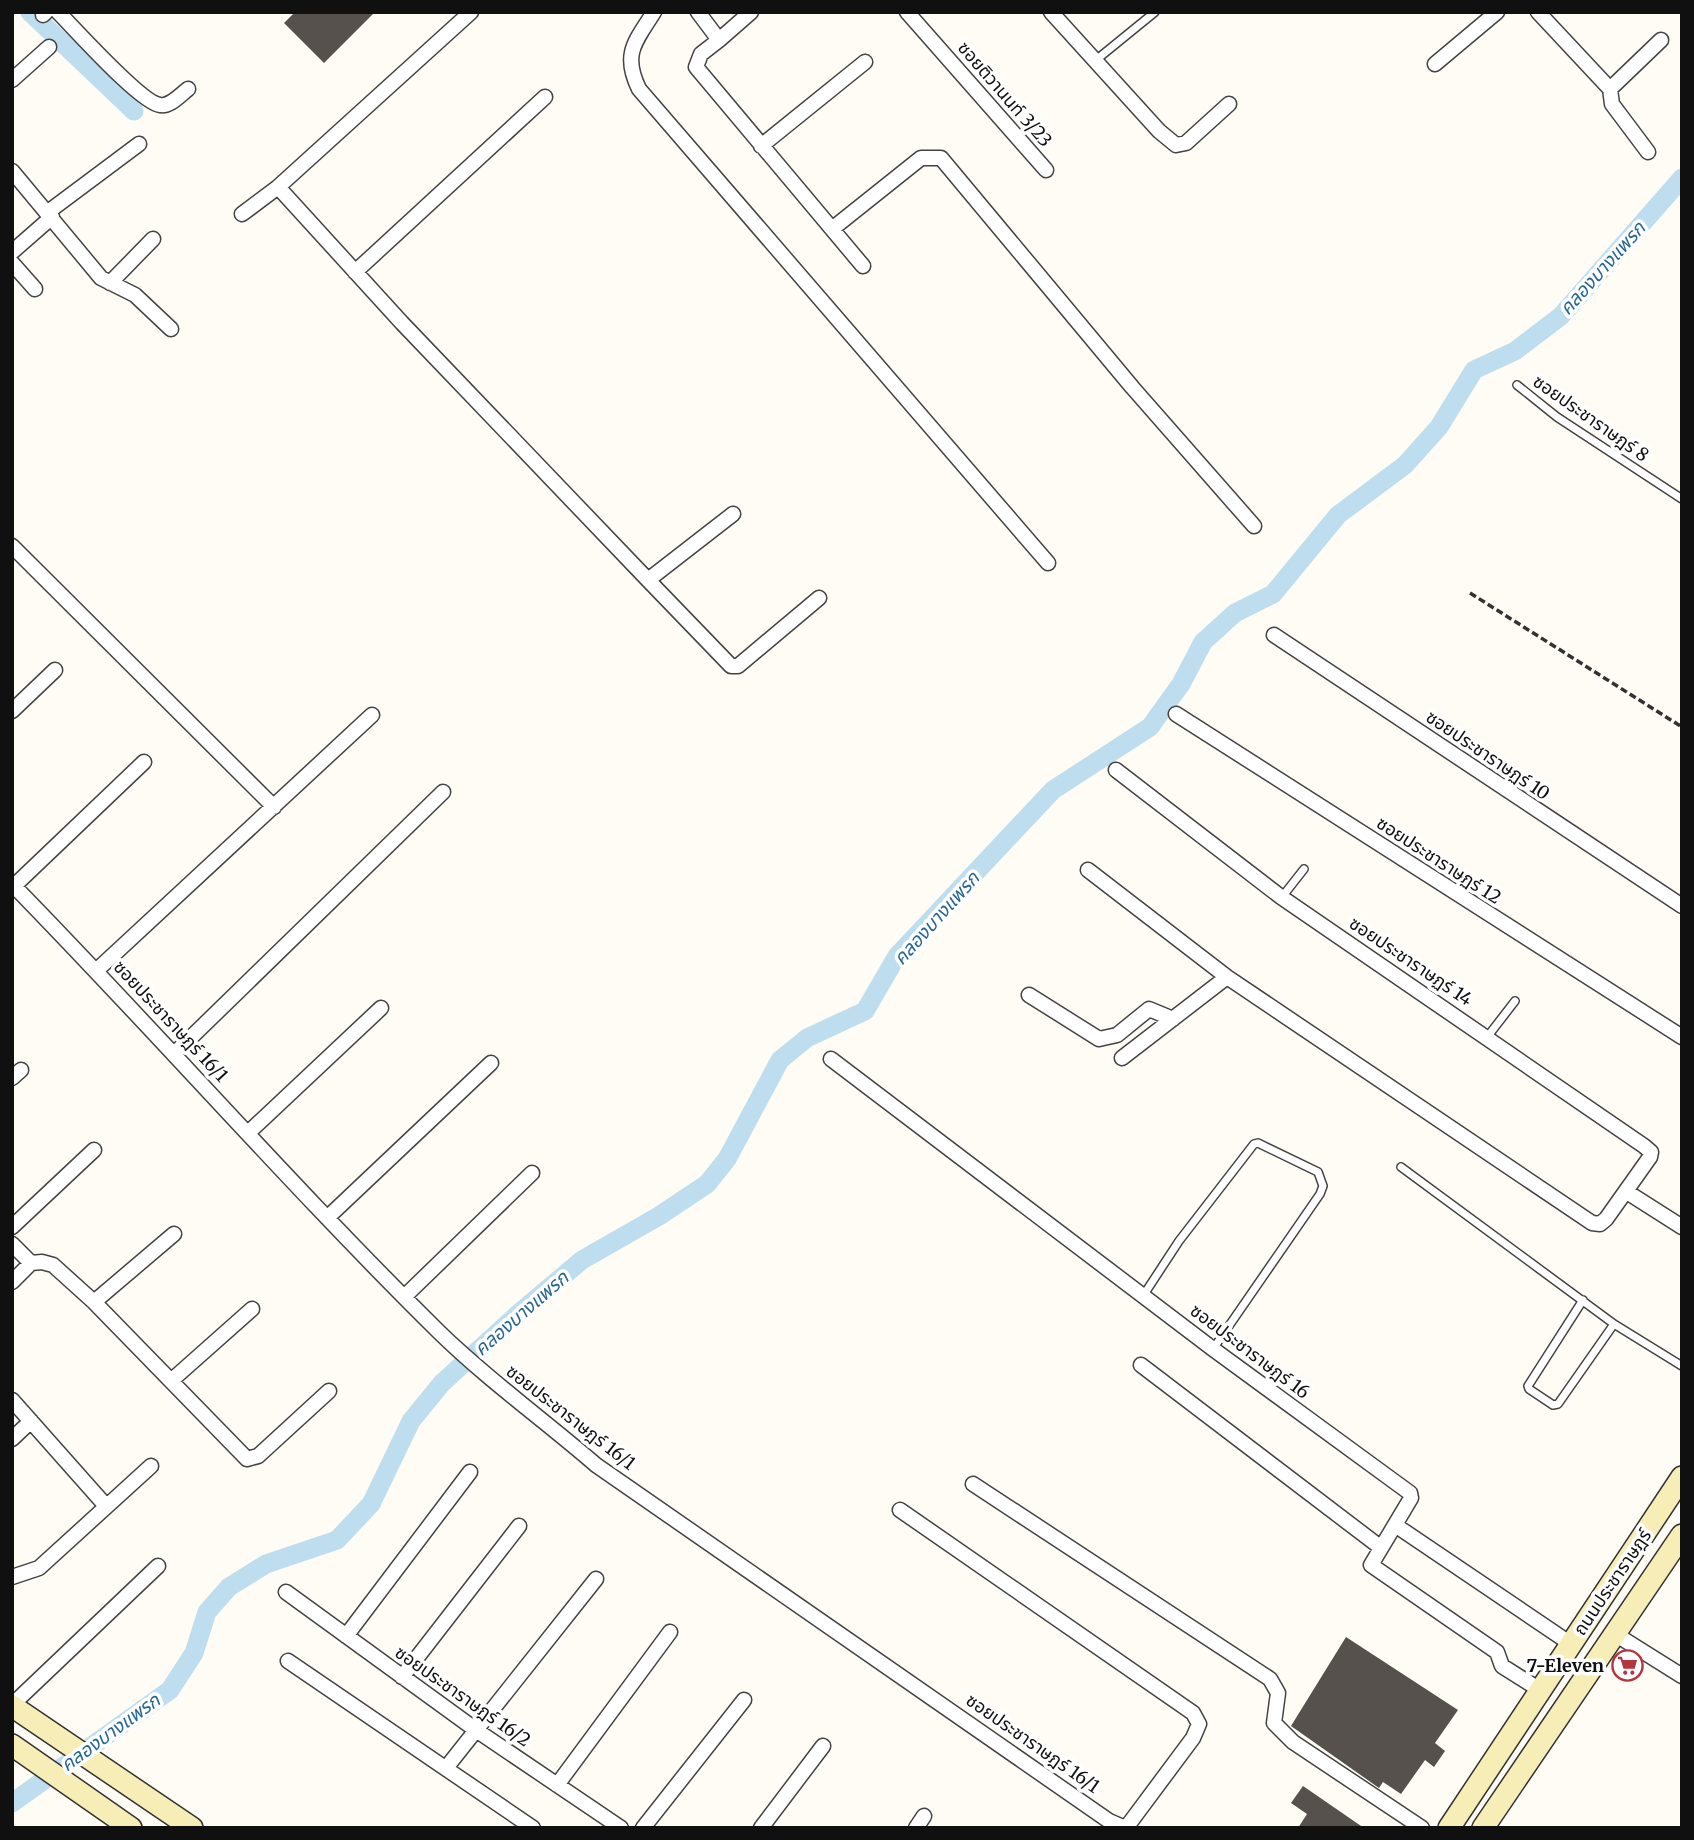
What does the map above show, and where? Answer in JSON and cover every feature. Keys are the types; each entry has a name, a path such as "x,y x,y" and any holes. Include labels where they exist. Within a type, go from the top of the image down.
{"main road":[{"name":"ถนนประชาราษฎร์","path":"1449,1828 1682,1477"},
{"name":"ถนนประชาราษฎร์","path":"1483,1828 1682,1535"},
{"path":"12,1706 192,1828"},
{"path":"15,1747 131,1828"}],"street":[{"path":"242,214 278,187 471,12"},
{"path":"654,12 630,54 630,70 639,89 1048,563"},
{"path":"698,12 719,40"},
{"path":"751,12 701,54 696,67 863,266"},
{"name":"ซอยติวานนท์ 3/23","path":"907,12 1046,170"},
{"path":"1051,12 1159,131 1177,145 1186,143 1229,104"},
{"path":"1435,64 1497,12"},
{"path":"1538,12 1610,89 1612,104 1648,152"},
{"path":"49,13 155,104 169,104 188,89"},
{"path":"1610,89 1661,40"},
{"path":"12,80 49,47"},
{"path":"761,146 865,62"},
{"path":"355,272 545,97"},
{"path":"12,253 50,214 139,144"},
{"path":"832,229 921,158 941,158 1132,387 1254,526"},
{"path":"12,171 97,274 135,295 171,329"},
{"path":"278,187 355,272 731,666 738,666 819,598"},
{"path":"110,283 153,239"},
{"path":"12,263 35,289"},
{"path":"648,580 733,514"},
{"path":"12,546 274,807"},
{"name":"ซอยประชาราษฏร์ 10","path":"1274,635 1682,906"},
{"path":"12,711 55,670"},
{"name":"ซอยประชาราษฏร์ 12","path":"1176,714 1682,1037"},
{"path":"97,970 372,715"},
{"path":"13,885 144,762"},
{"name":"ซอยประชาราษฏร์ 14","path":"1116,770 1281,897 1488,1036 1651,1152 1650,1157 1606,1220 1600,1224 1592,1223 1227,977"},
{"path":"174,1053 443,792"},
{"path":"1088,870 1227,977 1122,1058"},
{"name":"ซอยประชาราษฎร์ 16/1","path":"13,885 97,970 327,1218 441,1334 478,1367 596,1465 1109,1821 1126,1828"},
{"path":"1029,995 1098,1039 1117,1035 1149,1009 1173,1019"},
{"path":"249,1132 381,1008"},
{"name":"ซอยประชาราษฎร์ 16","path":"831,1059 1213,1349 1410,1493 1411,1498 1380,1547"},
{"path":"327,1218 491,1063"},
{"path":"12,1227 94,1150"},
{"path":"404,1297 532,1174"},
{"path":"1628,1192 1682,1227"},
{"path":"94,1302 174,1234"},
{"path":"12,1244 32,1263"},
{"path":"12,1282 32,1263 52,1265 94,1302 242,1455 252,1460 329,1391"},
{"path":"172,1380 252,1309"},
{"path":"1141,1365 1380,1547 1371,1561 1372,1566 1497,1652 1502,1666 1540,1690"},
{"path":"12,1400 106,1506"},
{"path":"12,1439 31,1421"},
{"path":"12,1577 39,1567 151,1466"},
{"path":"346,1636 470,1472"},
{"path":"973,1484 1270,1679 1278,1693 1274,1723 1293,1742 1422,1828"},
{"path":"900,1510 1193,1713 1199,1724 1193,1738 1126,1828"},
{"path":"1395,1525 1571,1644"},
{"path":"402,1677 519,1526"},
{"path":"12,1706 158,1566"},
{"path":"446,1768 596,1579"},
{"name":"ซอยประชาราษฎร์ 16/2","path":"286,1592 476,1731 621,1828"},
{"path":"557,1785 670,1632"},
{"path":"1615,1634 1682,1676"},
{"path":"288,1661 533,1828"},
{"path":"642,1828 744,1700"},
{"path":"761,1828 823,1746"}],"lane":[{"path":"1095,60 1155,12"},
{"name":"ซอยประชาราษฎร์ 8","path":"1517,386 1557,417 1682,499"},
{"path":"1281,897 1304,869"},
{"path":"1488,1036 1516,1001"},
{"path":"1143,1296 1179,1241 1254,1144 1258,1143 1318,1172 1324,1186 1320,1194 1213,1349"},
{"path":"1401,1167 1614,1324 1682,1366"},
{"path":"1583,1300 1528,1385 1529,1389 1553,1405 1558,1404 1614,1324"}],"path":[{"path":"1470,593 1682,727"}],"building":[{"path":"295,12 375,12 324,63 284,23"},
{"path":"1346,1637 1458,1710 1435,1743 1445,1751 1434,1767 1425,1760 1401,1794 1383,1782 1379,1788 1291,1726"},
{"path":"1303,1786 1364,1828 1298,1828 1307,1814 1291,1803"}],"waterway":[{"path":"30,12 134,111"},
{"name":"คลองบางแพรก","path":"12,1803 170,1690 194,1653 207,1612 229,1587 266,1564 337,1540 371,1504 411,1421 442,1383 518,1314 582,1260 659,1216 707,1184 727,1159 780,1060 807,1038 865,1011 897,956 1053,790 1150,727 1181,684 1203,642 1235,613 1273,594 1338,515 1405,465 1439,427 1474,370 1515,351 1561,316 1682,178"}],"place":[{"name":"7-Eleven","path":"1627,1665"}]}
